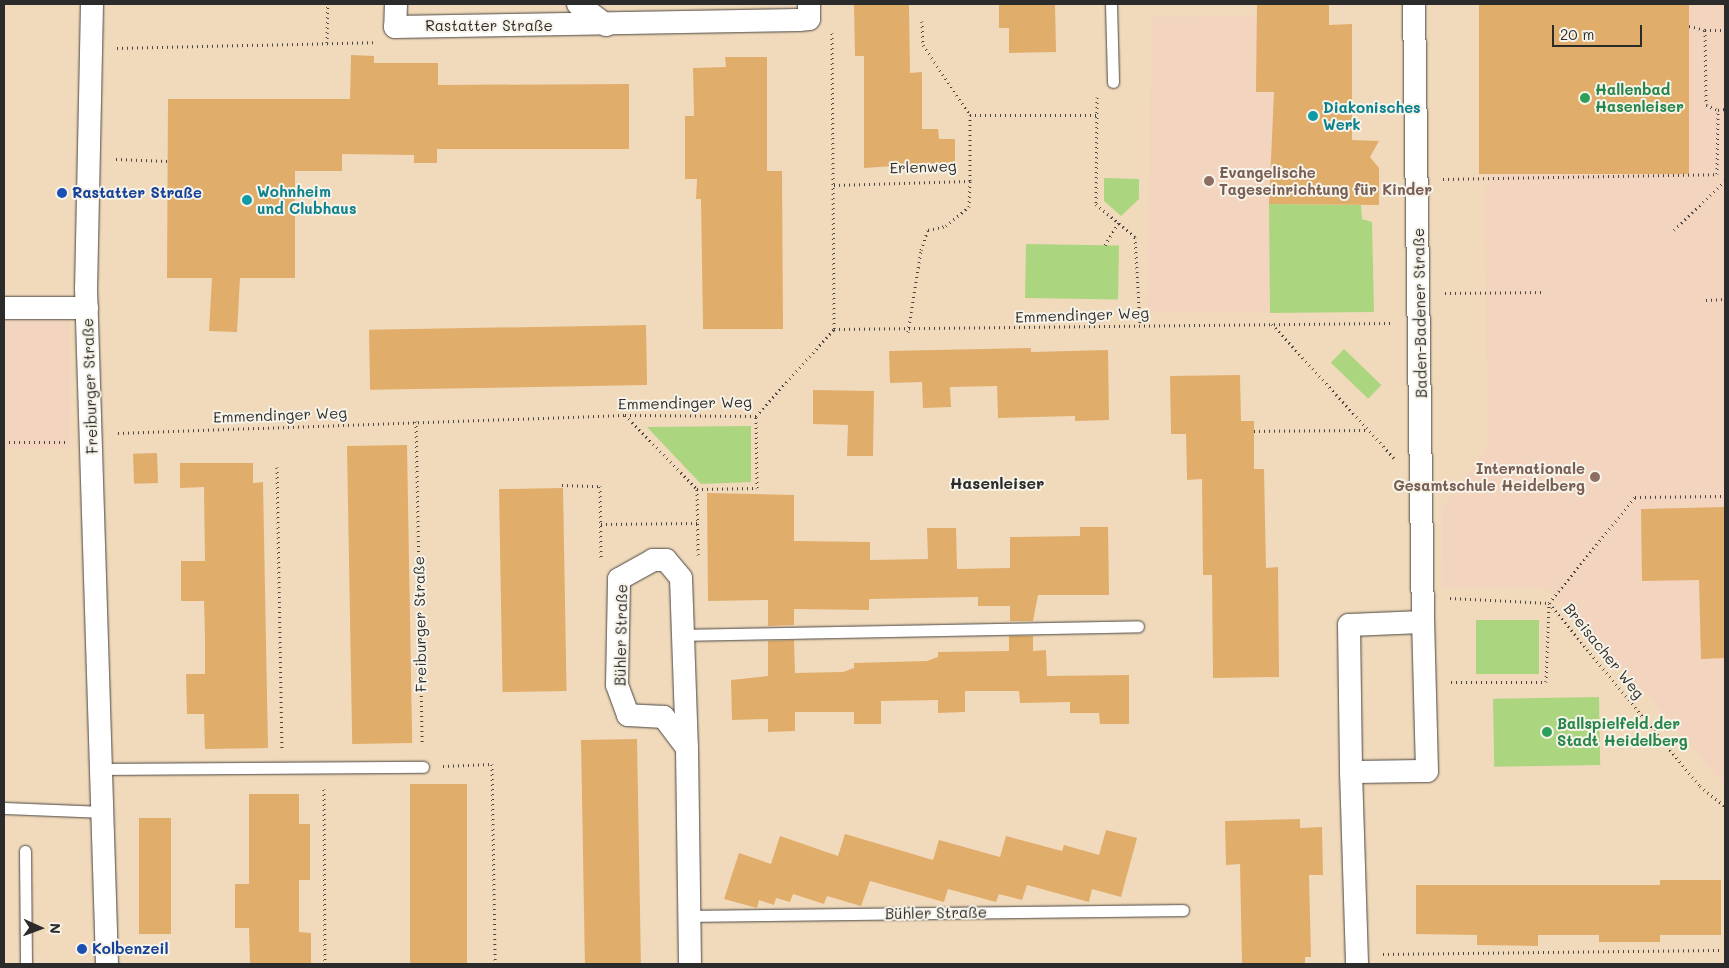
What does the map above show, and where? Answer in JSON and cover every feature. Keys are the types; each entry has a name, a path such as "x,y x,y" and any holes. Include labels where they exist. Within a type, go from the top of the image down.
{"street":[{"name":"Freiburger Straße","path":"92,4 88,49 86,158 87,308 104,769 107,964"},
{"name":"Rastatter Straße","path":"396,4 395,27 606,25 809,12"},
{"path":"578,4 606,25"},
{"name":"Baden-Badener Straße","path":"1351,772 1428,771 1423,622 1425,491 1414,4"},
{"path":"4,308 87,308"},
{"name":"Bühler Straße","path":"687,748 664,716 628,715 617,685 619,579 652,560 666,560 681,578 687,748 690,964"},
{"path":"1357,959 1351,772 1349,625 1423,622"}],"lane":[{"path":"1111,4 1113,82"},
{"path":"683,635 1138,626"},
{"path":"104,769 423,767"},
{"path":"4,808 105,812"},
{"path":"25,851 26,964"},
{"name":"Bühler Straße","path":"689,916 1183,910"}],"path":[{"path":"328,4 328,43"},
{"path":"809,12 832,20 834,330"},
{"path":"922,21 923,45 970,115 1097,115"},
{"path":"1689,26 1704,30 1725,30"},
{"path":"1704,30 1706,105 1718,110 1725,109"},
{"path":"88,49 382,41"},
{"path":"1113,82 1097,82 1096,204 1135,237 1140,324"},
{"path":"1418,180 1717,174 1718,110"},
{"name":"Erlenweg","path":"834,185 970,181 970,115"},
{"path":"86,158 168,161"},
{"path":"908,332 921,250 928,230 946,226 969,207 970,181"},
{"path":"1674,230 1725,181"},
{"path":"1105,245 1118,222"},
{"path":"1420,294 1545,292"},
{"path":"1706,300 1725,299"},
{"path":"1271,323 1425,491"},
{"name":"Emmendinger Weg","path":"4,442 70,442 92,434 416,421 625,415 756,416 834,330 908,332 1140,324 1420,323"},
{"path":"625,415 697,489 698,561"},
{"path":"697,489 757,488 756,416"},
{"name":"Freiburger Straße","path":"416,421 423,767"},
{"path":"1254,431 1368,430"},
{"path":"277,468 282,769"},
{"path":"1426,682 1546,682 1549,603 1636,496 1725,496"},
{"path":"601,524 698,524"},
{"name":"Breisacher Weg","path":"1424,597 1549,603 1700,786 1725,806"},
{"path":"423,767 492,764 495,964"},
{"path":"324,768 325,964"},
{"path":"1357,959 1719,950"}],"shaded area":[{"name":"Internationale Gesamtschule Heidelberg","path":"1479,4 1725,4 1725,785 1582,620 1543,588 1443,587 1442,508 1488,446 1484,187 1489,187 1490,174 1480,174"},
{"name":"Evangelische Tageseinrichtung für Kinder","path":"1262,16 1256,92 1274,92 1270,313 1147,313 1152,17"},
{"path":"4,315 70,315 70,448 4,448"}],"green space":[{"path":"1104,178 1139,179 1139,199 1121,216 1104,201"},
{"path":"1269,204 1361,205 1362,219 1372,222 1374,312 1270,313"},
{"path":"1026,244 1119,246 1118,300 1025,298"},
{"path":"1344,349 1381,385 1368,399 1331,363"},
{"path":"751,426 751,482 701,484 647,427"},
{"path":"1476,620 1539,620 1539,674 1476,674"},
{"name":"Ballspielfeld der Stadt Heidelberg","path":"1599,697 1600,765 1494,767 1493,699"}],"building":[{"path":"909,4 910,73 922,72 922,129 938,129 939,139 955,139 955,162 864,168 864,56 855,56 854,5"},
{"path":"999,4 1055,4 1056,52 1009,53 1009,28 999,28"},
{"name":"Diakonisches Werk","path":"1257,4 1329,4 1329,25 1352,24 1352,140 1379,141 1370,157 1379,168 1379,205 1269,204 1274,92 1256,92"},
{"name":"Hallenbad Hasenleiser","path":"1479,4 1689,4 1689,174 1479,174"},
{"path":"351,55 374,56 374,63 438,63 438,85 629,84 629,149 437,149 437,163 414,163 414,155 342,154 342,171 295,171 295,278 240,278 237,332 209,331 212,278 167,278 168,99 350,99"},
{"path":"725,57 767,57 767,171 782,171 783,329 703,329 701,199 696,199 697,179 685,179 685,116 694,116 693,68 726,67"},
{"path":"646,325 647,385 370,390 369,330"},
{"path":"1031,348 1031,352 1108,350 1109,420 1075,421 1075,416 998,418 997,386 950,387 951,407 923,408 922,382 890,383 889,351"},
{"path":"1240,375 1241,421 1254,421 1254,469 1264,469 1266,568 1278,567 1279,677 1213,678 1212,575 1203,575 1202,479 1187,480 1186,434 1171,434 1170,376"},
{"path":"813,390 874,391 873,456 847,456 848,425 813,424"},
{"path":"407,445 412,743 352,744 347,446"},
{"path":"157,453 158,483 134,484 133,454"},
{"path":"180,463 253,463 253,483 263,482 268,748 205,749 204,714 187,714 186,674 205,674 204,601 181,601 181,561 205,561 204,487 180,488"},
{"path":"563,488 567,691 503,692 499,489"},
{"path":"707,493 794,495 794,541 870,542 870,560 928,559 927,528 956,528 957,569 1010,568 1010,537 1080,536 1080,527 1108,527 1109,595 1038,595 1033,621 1010,621 1010,606 978,606 978,597 869,599 869,610 794,609 794,625 768,626 768,600 708,601"},
{"path":"1725,507 1725,658 1701,659 1699,580 1642,581 1641,509"},
{"path":"1009,636 1033,636 1033,651 1046,650 1047,676 1129,675 1129,724 1100,724 1099,713 1070,713 1070,702 1020,703 1019,691 965,691 965,712 938,713 938,700 881,701 881,724 854,724 854,712 795,712 795,731 768,732 768,719 732,720 731,680 768,676 768,641 794,640 795,673 843,672 854,668 854,663 927,661 938,657 938,652 1009,651"},
{"path":"637,739 641,964 585,964 581,740"},
{"path":"410,784 467,784 467,964 410,964"},
{"path":"249,794 299,794 299,824 310,824 310,880 299,880 299,932 311,933 311,964 250,964 249,928 235,928 235,884 249,884"},
{"path":"139,818 171,818 171,934 139,934"},
{"path":"1300,819 1300,828 1322,827 1323,875 1309,875 1311,957 1305,957 1305,964 1242,964 1240,864 1226,865 1225,821"},
{"path":"1106,830 1137,838 1121,897 1092,889 1089,902 1027,885 1022,900 999,894 996,902 948,889 944,902 870,881 861,906 827,896 824,904 793,894 790,902 776,898 774,905 759,900 757,908 724,899 739,853 771,864 780,836 838,856 845,834 933,860 939,840 1000,857 1006,836 1062,851 1064,845 1099,855"},
{"path":"1660,880 1721,880 1721,935 1660,935 1660,942 1599,942 1599,935 1538,935 1538,946 1477,945 1477,935 1416,934 1416,885 1660,885"}],"place":[{"name":"Hallenbad Hasenleiser","path":"1585,98"},
{"name":"Diakonisches Werk","path":"1313,116"},
{"name":"Evangelische Tageseinrichtung für Kinder","path":"1209,181"},
{"name":"Rastatter Straße","path":"62,193"},
{"name":"Wohnheim und Clubhaus","path":"247,200"},
{"name":"Internationale Gesamtschule Heidelberg","path":"1595,477"},
{"name":"Ballspielfeld der Stadt Heidelberg","path":"1547,732"},
{"name":"Kolbenzeil","path":"82,949"}],"district":[{"name":"Hasenleiser","path":"997,483"}]}
